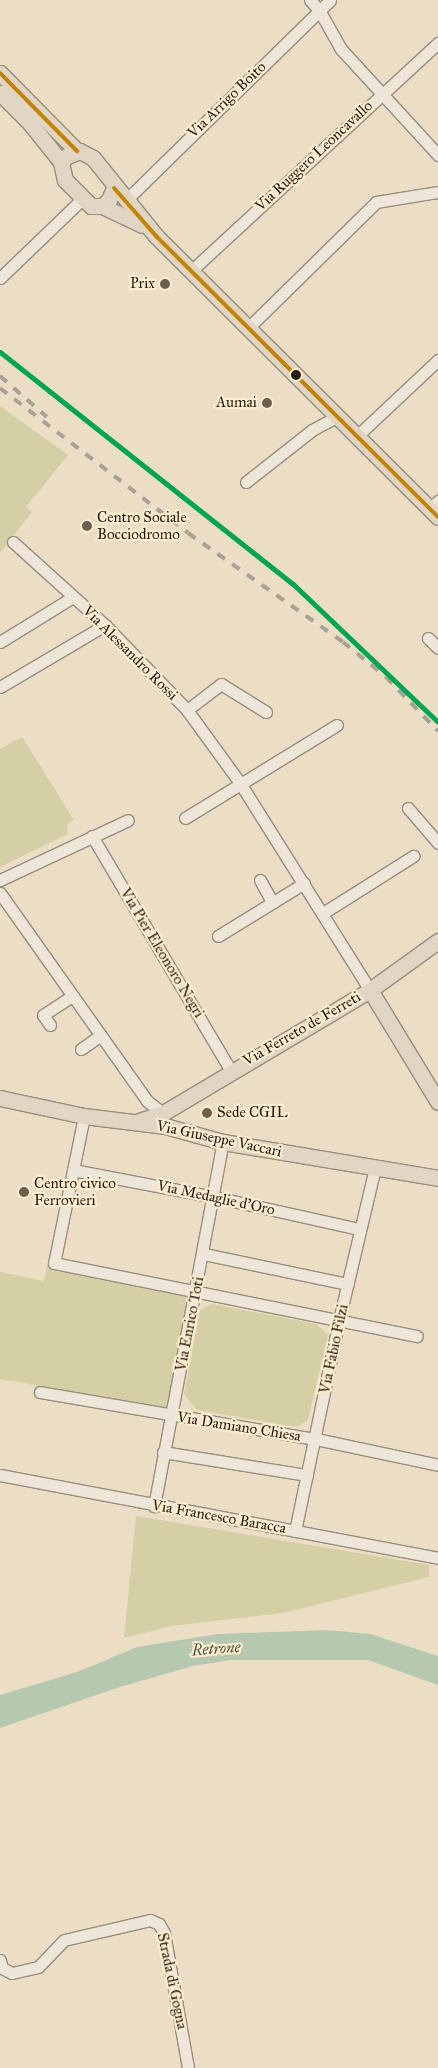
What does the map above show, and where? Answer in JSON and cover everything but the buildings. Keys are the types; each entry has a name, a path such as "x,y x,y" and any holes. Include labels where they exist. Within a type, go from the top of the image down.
{"main road":[{"path":"0,73 77,151 93,158 110,176 114,188 148,228 435,509"},
{"path":"0,93 30,123 61,162 65,180 78,195 92,206 102,206 148,228"},
{"path":"61,162 77,151"},
{"path":"102,206 109,200 114,188"},
{"name":"Via Ferreto de Ferreti","path":"135,1122 164,1120 231,1070 370,990 438,941"},
{"name":"Via Alessandro Rossi","path":"370,990 433,1083 438,1102"},
{"name":"Via Giuseppe Vaccari","path":"0,1098 84,1116 135,1122"},
{"name":"Via Giuseppe Vaccari","path":"164,1120 223,1142 438,1178"}],"street":[{"path":"310,0 320,10 341,49 438,155"},
{"name":"Via Arrigo Boito","path":"125,201 330,0"},
{"name":"Via Ruggero Leoncavallo","path":"192,270 438,43"},
{"path":"249,327 376,202 438,192"},
{"path":"0,278 67,211 78,195"},
{"path":"358,435 438,360"},
{"path":"246,482 312,430 338,416"},
{"name":"Via Alessandro Rossi","path":"13,542 105,625 187,710 240,783 370,990"},
{"name":"Via Alessandro Rossi","path":"0,642 72,597"},
{"path":"0,688 105,625"},
{"path":"428,638 438,648"},
{"name":"Via Alessandro Rossi","path":"187,710 222,684 266,712"},
{"path":"185,818 337,725"},
{"path":"408,808 438,843"},
{"path":"0,880 128,820"},
{"name":"Via Pier Eleonoro Negri","path":"92,836 231,1070"},
{"path":"323,913 413,856"},
{"path":"260,880 273,903"},
{"path":"218,936 304,883"},
{"path":"0,892 147,1101 164,1120"},
{"path":"50,1025 44,1015 72,996"},
{"path":"80,1049 101,1035"},
{"path":"84,1116 54,1263 417,1336"},
{"name":"Via Enrico Toti","path":"154,1506 163,1452 215,1196 223,1142"},
{"name":"Via Fabio Filzi","path":"295,1531 359,1229 375,1168"},
{"name":"Via Medaglie d'Oro","path":"73,1170 215,1196 359,1229"},
{"path":"204,1254 348,1284"},
{"name":"Via Damiano Chiesa","path":"40,1392 171,1416 316,1439 438,1465"},
{"path":"163,1452 308,1475"},
{"name":"Via Francesco Baracca","path":"0,1473 154,1506 438,1558"},
{"name":"Strada di Gogna","path":"0,1960 2,1968 12,1973 38,1967 64,1940 150,1920 158,1924 164,1933 188,2068"}],"shaded area":[{"path":"0,406 68,455 26,507 32,512 0,553"},
{"path":"22,737 74,820 67,824 68,834 0,867 0,749"},
{"path":"47,1266 190,1294 169,1405 166,1408 0,1379 0,1272 44,1281"},
{"path":"212,1304 316,1324 328,1335 308,1420 297,1427 197,1410 184,1394 200,1310"},
{"path":"136,1516 429,1565 429,1577 283,1613 171,1626 124,1638"}],"water":[{"name":"Retrone","path":"327,1630 370,1634 438,1656 438,1685 368,1660 231,1660 193,1666 120,1687 0,1728 0,1695 77,1672 137,1647 218,1634"}],"railway":[{"path":"0,376 47,417"},
{"path":"0,388 188,533 343,642 386,677 438,731"}],"transit line":[{"path":"0,73 77,151"},
{"path":"114,188 156,236 438,517"},
{"path":"0,352 293,584 438,722"}],"place":[{"name":"Prix","path":"165,284"},
{"name":"Aumai","path":"267,403"},
{"name":"Centro Sociale Bocciodromo","path":"87,526"},
{"name":"Sede CGIL","path":"207,1113"},
{"name":"Centro civico Ferrovieri","path":"24,1192"}]}
